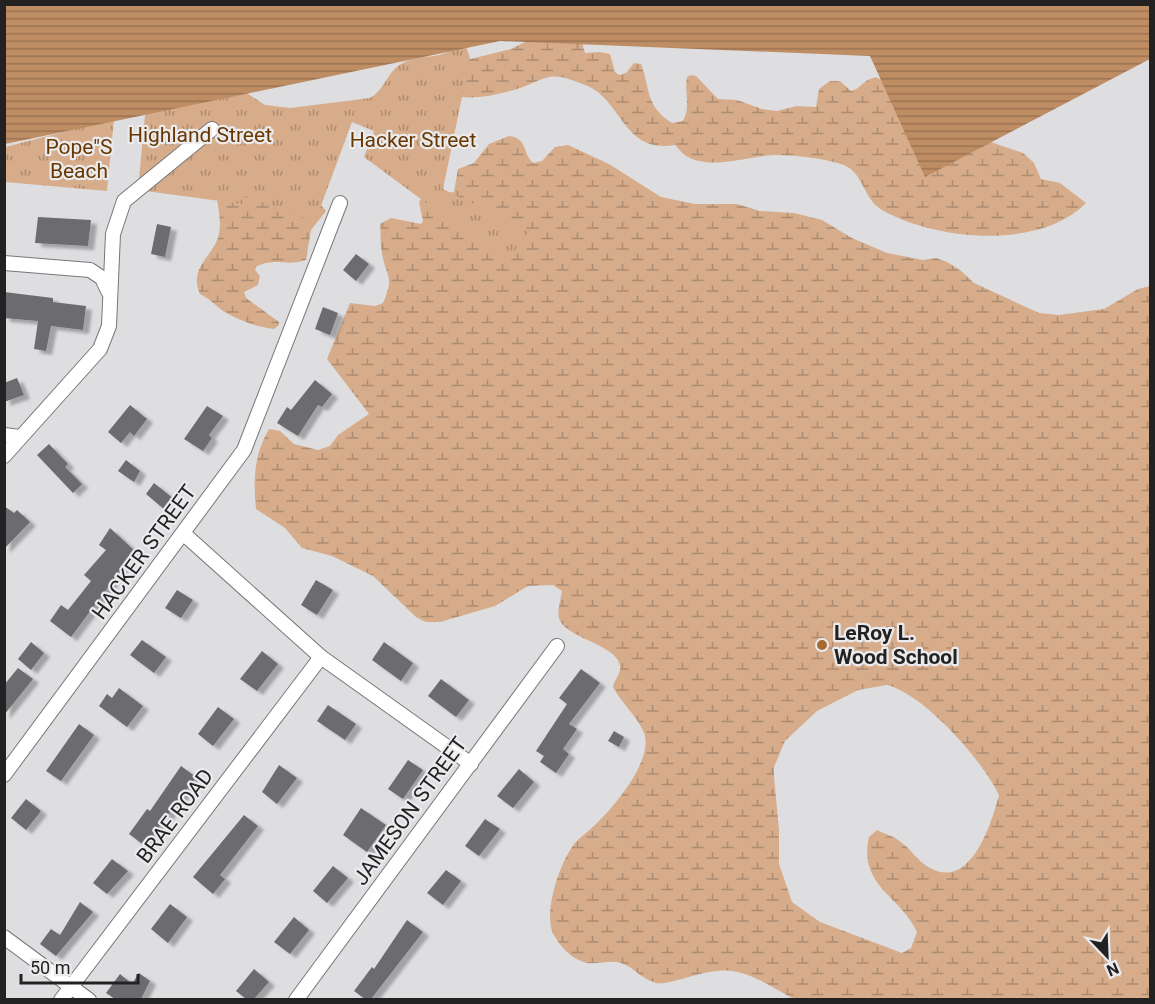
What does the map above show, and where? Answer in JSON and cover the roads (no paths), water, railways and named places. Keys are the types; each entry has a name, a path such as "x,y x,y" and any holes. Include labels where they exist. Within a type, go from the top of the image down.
{"street":[{"path":"4,456 100,349 110,326 109,293 113,234 124,201 212,129"},
{"name":"HACKER STREET","path":"4,775 244,450 340,203"},
{"path":"4,263 90,270 102,278 109,293"},
{"path":"4,435 20,437"},
{"path":"184,534 321,657 471,764"},
{"name":"JAMESON STREET","path":"296,999 557,646"},
{"name":"BRAE ROAD","path":"61,999 321,657"},
{"path":"4,937 88,999"}],"place":[{"name":"LeRoy L. Wood School","path":"822,645"}],"park label":[{"name":"Highland Street","path":"200,135"},
{"name":"Hacker Street","path":"413,140"},
{"name":"Pope\"S Beach","path":"79,159"}]}
